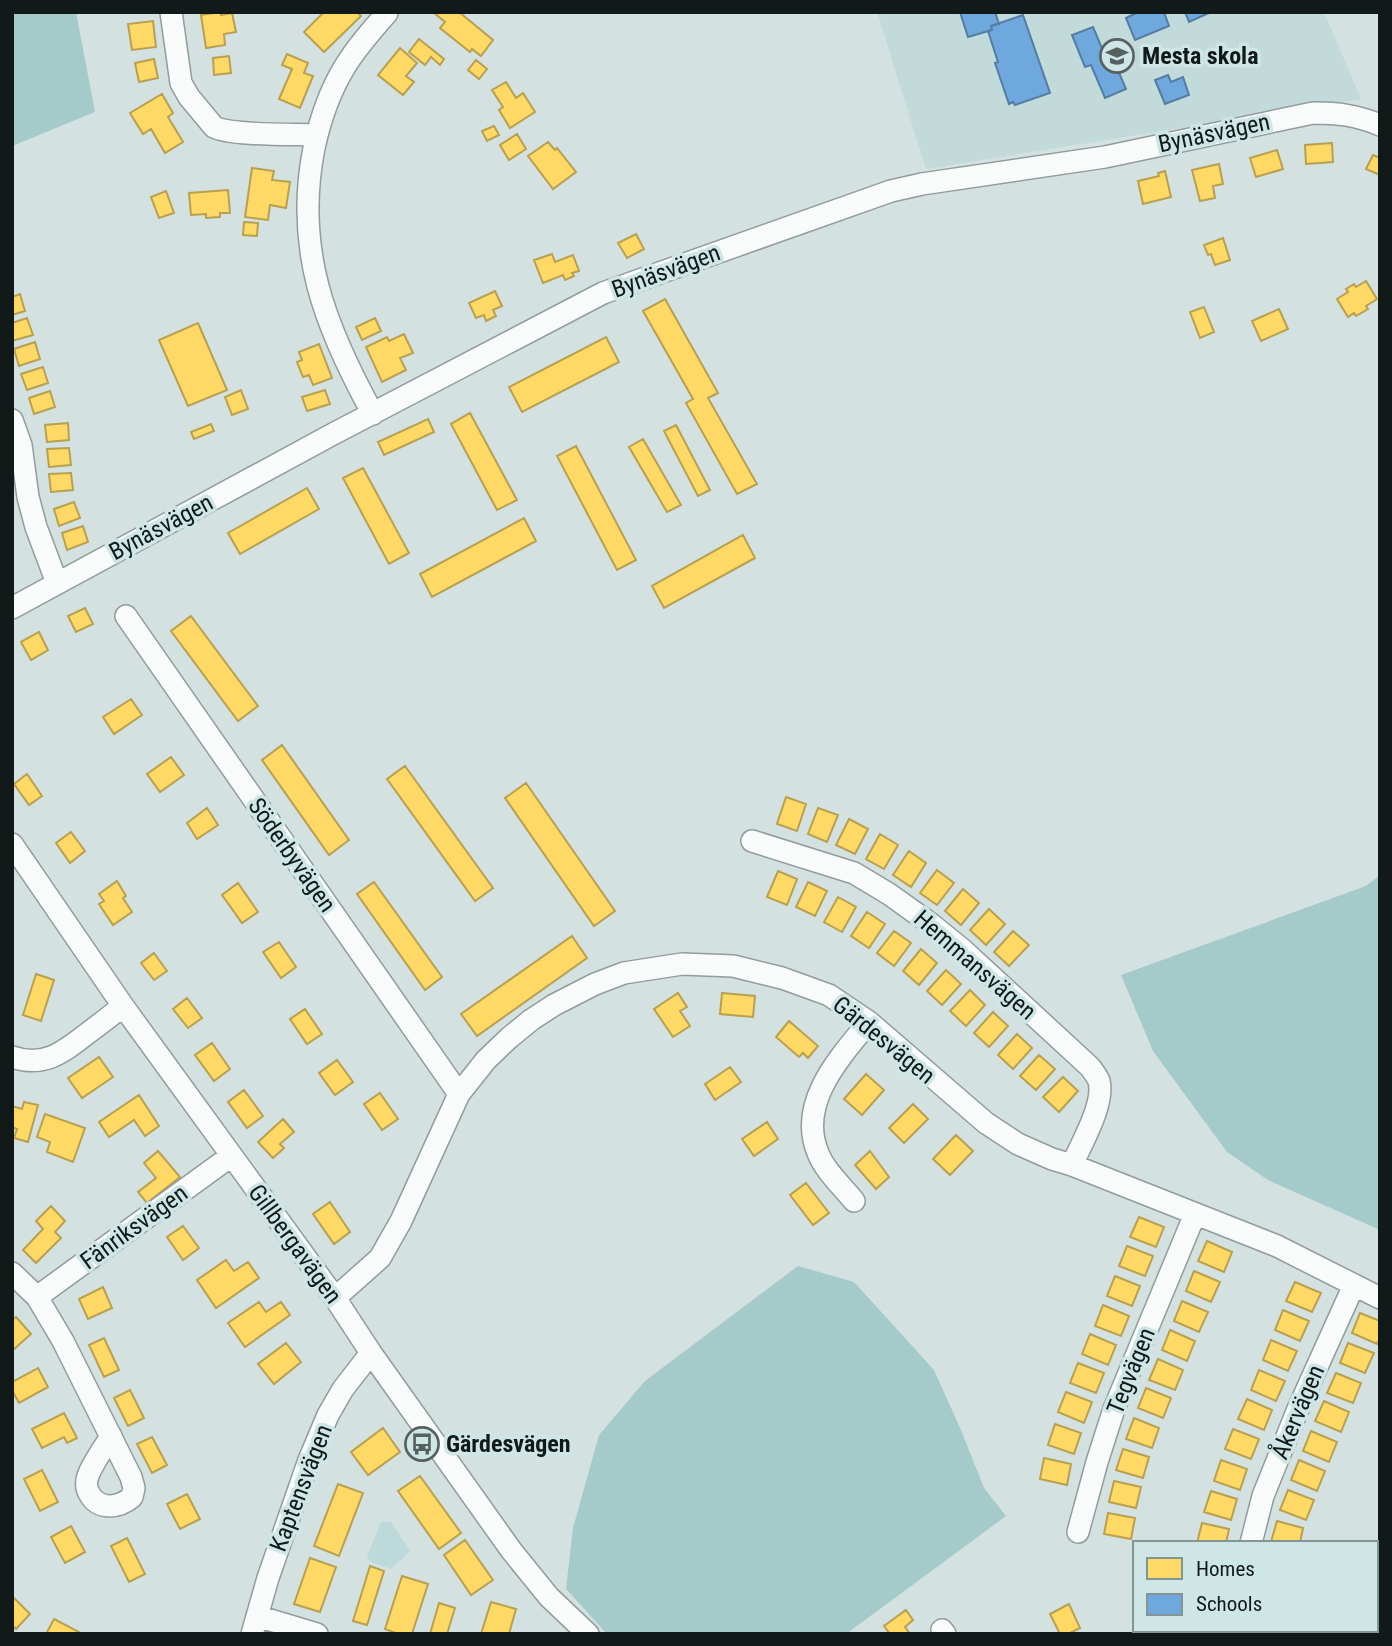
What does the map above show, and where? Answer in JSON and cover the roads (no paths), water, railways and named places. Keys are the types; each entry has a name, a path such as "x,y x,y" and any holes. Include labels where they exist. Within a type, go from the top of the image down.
{"street":[{"path":"171,12 181,83 214,127 235,132 317,135"},
{"path":"373,414 326,316 312,258 307,202 317,135 331,93 360,43 387,13 385,12"},
{"name":"Bynäsvägen","path":"12,608 603,293 891,191 1105,157 1313,113 1353,115 1380,125"},
{"path":"12,420 21,445 18,474 57,583"},
{"name":"Söderbyvägen","path":"126,616 459,1094"},
{"name":"Hemmansvägen","path":"752,841 854,873 888,894 963,950 1090,1067 1099,1082 1099,1096 1095,1114 1072,1165"},
{"name":"Gillbergavägen","path":"12,844 123,1006 335,1298 511,1550 549,1597 588,1634"},
{"name":"Gärdesvägen","path":"335,1298 380,1258 459,1094 486,1060 531,1020 595,984 624,973 682,964 733,966 782,978 829,995 869,1022 986,1124 1018,1144 1277,1246 1380,1298"},
{"path":"12,1057 36,1061 63,1052 123,1006"},
{"path":"854,1201 826,1168 817,1152 813,1130 821,1086 869,1022"},
{"name":"Fänriksvägen","path":"37,1297 231,1156"},
{"name":"Tegvägen","path":"1078,1532 1114,1409 1195,1214"},
{"path":"12,1273 37,1297 111,1436"},
{"name":"Åkervägen","path":"1252,1541 1263,1496 1298,1409 1354,1285"},
{"name":"Kaptensvägen","path":"255,1625 268,1578 309,1460 328,1415 372,1353"},
{"path":"255,1625 317,1634"}],"place":[{"name":"Mesta skola","path":"1117,56"},
{"name":"Gärdesvägen","path":"422,1444"}]}
